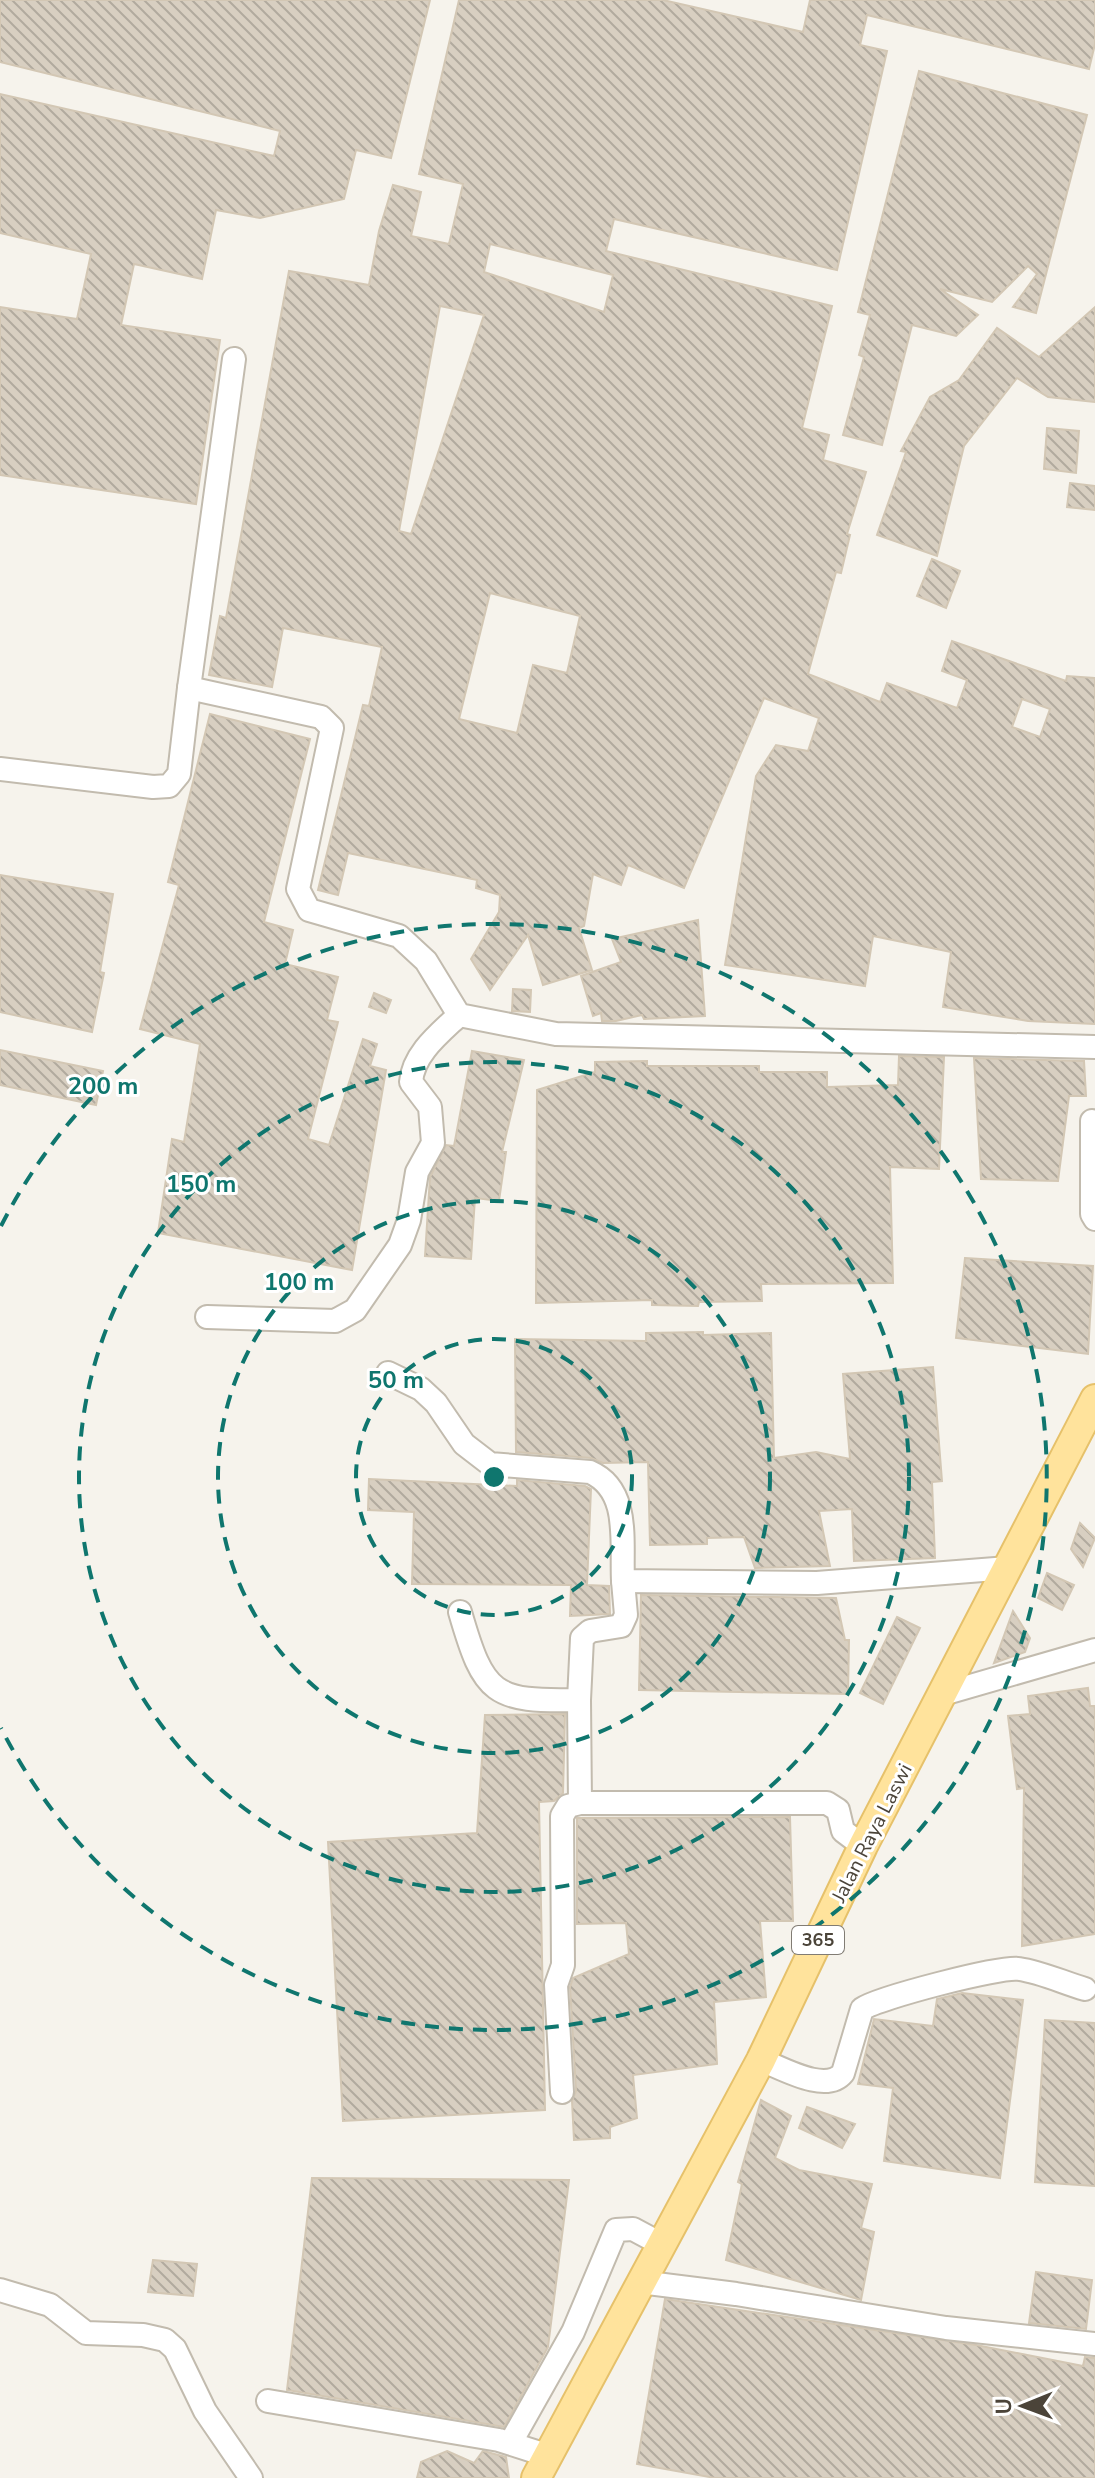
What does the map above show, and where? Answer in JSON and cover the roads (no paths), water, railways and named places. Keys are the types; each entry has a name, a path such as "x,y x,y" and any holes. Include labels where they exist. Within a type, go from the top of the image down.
{"main road":[{"name":"Jalan Raya Laswi","path":"541,2466 761,2060 863,1846 1095,1399"}],"street":[{"path":"0,769 153,787 169,786 179,774 234,359"},
{"path":"189,688 327,720 332,728 333,740 298,889 302,900 309,910 321,915 399,936 426,961 459,1015 556,1034 1095,1047"},
{"path":"207,1317 335,1321 355,1310 400,1245 409,1220 417,1172 433,1143 430,1107 411,1082 412,1073 425,1049 459,1015"},
{"path":"1092,1121 1092,1214 1095,1219"},
{"path":"388,1373 421,1389 436,1403 464,1444 490,1464 590,1472 602,1477 619,1501 626,1615 621,1626 590,1631 582,1638 580,1803"},
{"path":"623,1581 817,1583 1008,1568"},
{"path":"460,1612 478,1666 492,1686 516,1699 579,1700"},
{"path":"943,1694 1095,1650"},
{"path":"562,2092 556,1985 563,1965 562,1816 568,1806 580,1803 827,1803 838,1810 843,1831 863,1846"},
{"path":"761,2060 824,2082 834,2081 843,2073 862,2009 876,2001 920,1992 979,1973 1019,1969 1085,1989"},
{"path":"511,2442 573,2332 616,2230 633,2229 661,2244"},
{"path":"640,2282 736,2294 946,2328 1095,2344"},
{"path":"0,2290 50,2305 86,2333 143,2335 165,2340 175,2349 205,2411 251,2478"},
{"path":"268,2401 511,2442 541,2466"}]}
